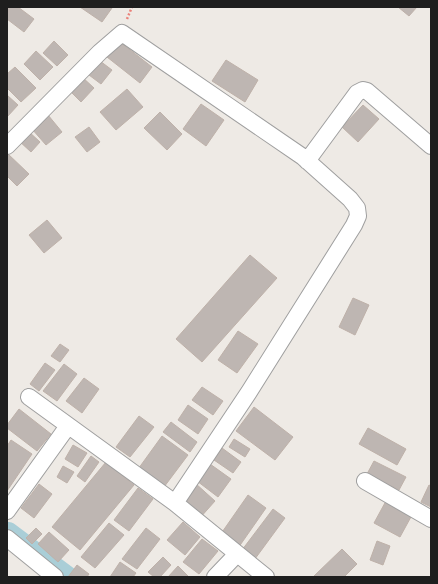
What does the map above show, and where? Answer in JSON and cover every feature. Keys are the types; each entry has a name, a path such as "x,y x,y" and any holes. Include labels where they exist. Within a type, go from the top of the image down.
{"street":[{"path":"7,146 89,62 122,33 307,161 350,199 357,208 358,216 354,225 249,392 175,503"},
{"path":"307,161 357,93 363,90 367,91 431,146"},
{"path":"29,397 175,503 266,577"},
{"path":"7,511 68,426"},
{"path":"365,481 431,519"},
{"path":"7,538 51,576"},
{"path":"215,577 237,554"}],"building":[{"path":"8,7 18,7 34,19 24,32 7,19"},
{"path":"80,7 110,7 112,8 102,22"},
{"path":"398,7 417,7 409,16"},
{"path":"54,41 68,55 57,66 43,53"},
{"path":"120,42 152,67 140,83 107,57"},
{"path":"36,51 53,67 40,80 24,64"},
{"path":"96,58 112,70 101,84 85,72"},
{"path":"226,60 258,80 245,102 212,81"},
{"path":"15,67 36,88 21,102 7,88 7,74"},
{"path":"81,76 94,88 81,102 68,89"},
{"path":"127,89 143,107 116,130 100,112"},
{"path":"7,95 18,105 7,117"},
{"path":"201,104 224,120 206,146 183,129"},
{"path":"363,105 379,119 358,142 342,127"},
{"path":"160,112 182,134 167,150 144,128"},
{"path":"48,115 62,132 46,145 32,129"},
{"path":"89,127 100,142 87,152 75,137"},
{"path":"27,130 40,142 31,152 18,140"},
{"path":"7,153 29,174 17,186 7,176"},
{"path":"47,220 62,238 44,253 29,235"},
{"path":"250,255 277,278 202,362 176,339"},
{"path":"353,298 369,305 355,335 339,327"},
{"path":"238,331 258,344 237,373 218,360"},
{"path":"60,344 69,350 60,362 51,356"},
{"path":"45,363 55,370 39,391 30,384"},
{"path":"64,364 77,374 57,401 43,391"},
{"path":"84,378 99,389 82,413 66,401"},
{"path":"202,387 223,401 213,415 192,400"},
{"path":"188,405 208,419 198,434 178,420"},
{"path":"254,407 293,437 275,460 236,431"},
{"path":"19,409 51,434 37,451 7,428 7,425"},
{"path":"139,416 154,427 130,457 116,447"},
{"path":"171,422 197,442 190,452 163,432"},
{"path":"368,428 406,449 397,465 359,444"},
{"path":"162,436 188,455 161,491 136,472"},
{"path":"234,439 250,449 245,457 229,447"},
{"path":"11,440 32,454 7,491 7,446"},
{"path":"73,445 87,453 78,467 65,459"},
{"path":"222,448 241,462 233,473 214,460"},
{"path":"91,456 99,462 85,482 77,476"},
{"path":"374,461 406,477 399,490 367,474"},
{"path":"106,462 134,485 80,550 52,527"},
{"path":"210,464 231,479 218,497 197,481"},
{"path":"63,466 74,472 67,483 57,477"},
{"path":"195,483 215,501 199,519 179,501"},
{"path":"39,484 52,494 34,518 21,508"},
{"path":"429,485 431,486 431,507 421,502"},
{"path":"138,488 153,499 129,531 114,520"},
{"path":"248,495 266,508 236,551 218,538"},
{"path":"386,501 412,515 400,537 374,523"},
{"path":"273,509 285,518 252,563 239,554"},
{"path":"183,522 200,537 185,555 167,540"},
{"path":"109,523 124,535 95,568 81,557"},
{"path":"36,528 42,534 32,544 26,538"},
{"path":"146,528 160,539 137,569 122,559"},
{"path":"49,532 69,550 58,562 38,544"},
{"path":"202,539 218,551 199,574 183,562"},
{"path":"377,541 390,546 383,565 370,560"},
{"path":"342,549 357,564 344,577 314,576"},
{"path":"163,557 171,565 160,577 154,577 148,572"},
{"path":"120,562 136,573 133,577 110,577"},
{"path":"77,565 89,574 87,577 68,577"},
{"path":"178,566 189,577 168,577"}],"waterway":[{"path":"9,530 72,577"}]}
